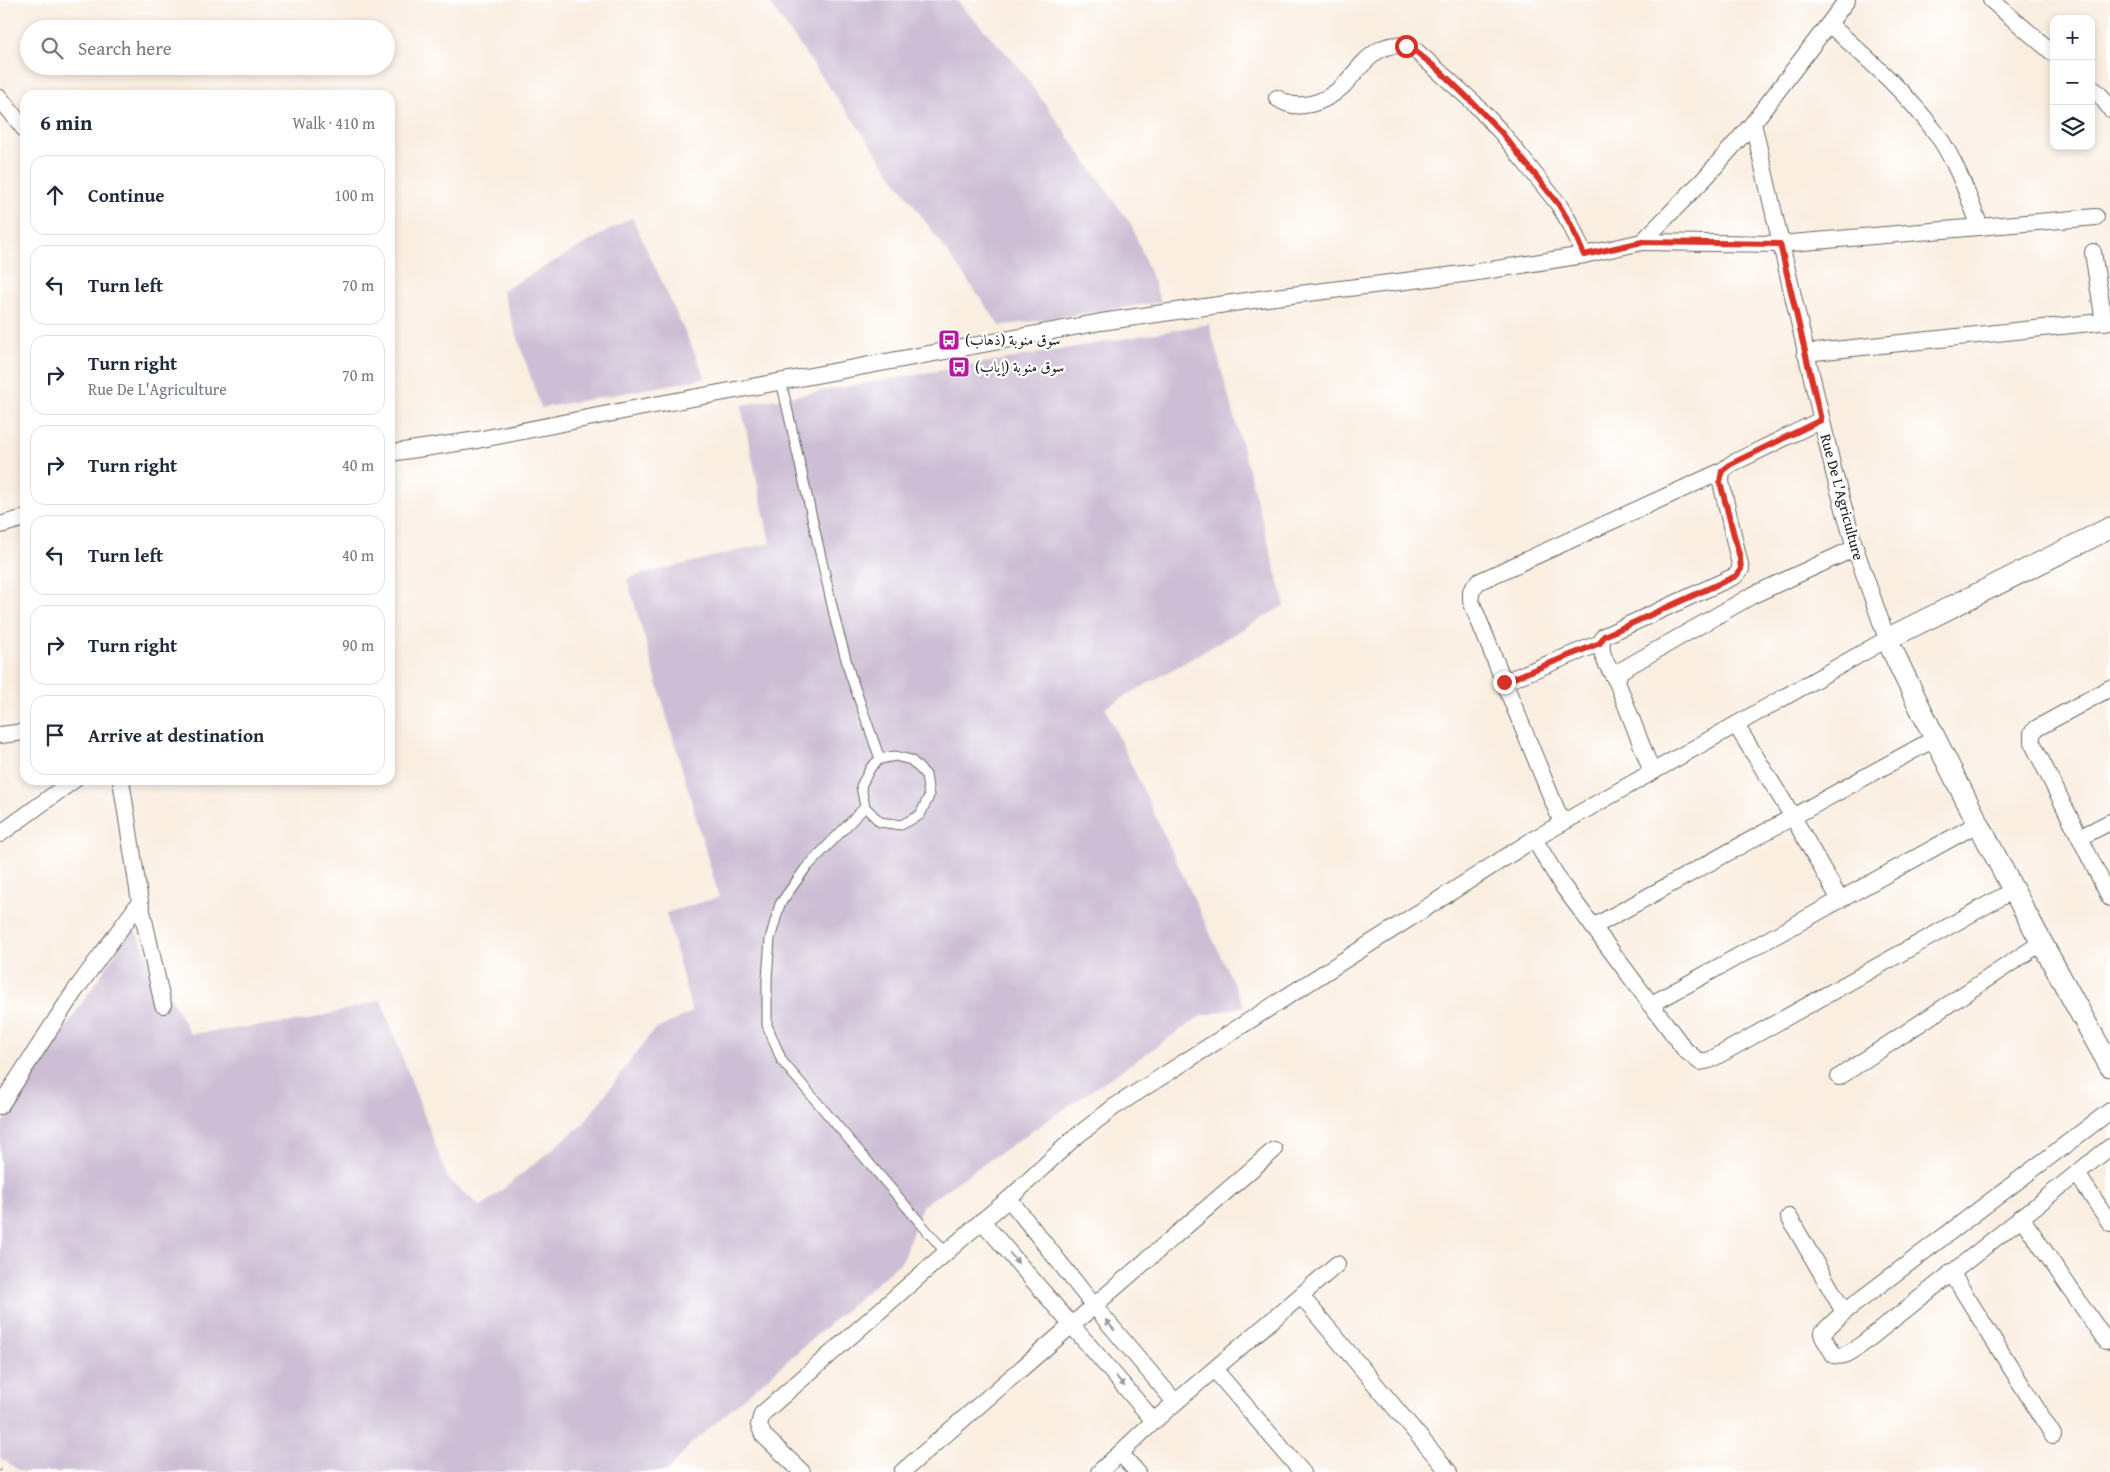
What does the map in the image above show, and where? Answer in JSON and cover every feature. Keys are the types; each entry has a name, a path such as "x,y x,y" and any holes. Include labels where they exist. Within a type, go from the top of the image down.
{"street":[{"path":"1642,242 1705,178 1753,123 1847,0"},
{"path":"1991,0 2050,51"},
{"path":"1829,24 1876,65 1937,134 1961,178 1980,227"},
{"path":"1277,98 1285,104 1294,106 1314,103 1341,88 1367,58 1378,51 1396,45 1406,46 1414,50 1472,102 1520,155 1559,205 1571,225 1584,255"},
{"path":"2095,91 2110,109"},
{"path":"0,98 20,124"},
{"name":"Rue De L'Agriculture","path":"1753,123 1821,420 1855,548 1886,639"},
{"path":"395,452 477,440 1100,322 1267,298 1471,273 1584,255 1642,242 1780,244 2096,217"},
{"path":"1805,353 2107,321 2093,252"},
{"path":"1562,823 1471,601 1471,591 1478,582 1722,471 1731,464 1821,420"},
{"path":"1722,471 1720,482 1741,569 1753,595"},
{"path":"0,525 20,519"},
{"path":"802,1472 763,1435 758,1425 762,1414 1009,1199 1073,1138 1114,1107 1534,839 1886,639 2110,528"},
{"path":"1617,682 1620,671 1628,665 1753,595 1855,548"},
{"path":"1652,772 1617,682 1601,650 1600,643 1604,636 1736,576 1741,569"},
{"path":"1886,639 1934,739 1979,823 2012,891 2110,1066"},
{"path":"1504,682 1600,643"},
{"path":"2110,688 2037,728 2032,733 2032,742 2110,898"},
{"path":"1736,725 1793,817 1840,900"},
{"path":"0,735 20,733"},
{"path":"1593,927 1934,739"},
{"path":"0,834 67,785"},
{"path":"122,785 140,902 162,1004"},
{"path":"2081,837 2110,822"},
{"path":"1650,1004 1979,823"},
{"path":"1534,839 1562,885 1650,1004 1690,1054 1700,1062 1706,1062 2012,891"},
{"path":"0,1106 74,992 140,902"},
{"path":"1839,1077 2040,944"},
{"path":"2110,1111 1844,1312 1822,1332 1834,1355 1840,1357 1846,1355 1861,1345 2110,1147"},
{"path":"902,1472 1274,1150"},
{"path":"2077,1174 2110,1223"},
{"path":"1009,1199 1094,1307 1175,1402"},
{"path":"1789,1217 1844,1312"},
{"path":"2021,1217 2106,1341"},
{"path":"982,1221 1154,1421"},
{"path":"1099,1472 1121,1454 1175,1402 1215,1370 1337,1264"},
{"path":"1951,1272 2053,1435"},
{"path":"1301,1296 1449,1472"},
{"path":"1215,1370 1302,1472"},
{"path":"1121,1454 1137,1472"}],"lane":[{"path":"781,382 836,623 850,674 880,759"},
{"path":"895,756 911,760 926,776 929,796 920,815 901,825 880,822 865,807 861,786 871,767 880,759 895,756"},
{"path":"865,807 805,869 780,904 770,939 767,979 768,1025 782,1061 946,1253"}],"shaded area":[{"path":"767,0 956,0 1018,66 1132,226 1161,302 1000,326"},
{"path":"632,217 706,378 541,408 502,291"},
{"path":"1209,324 1285,605 1105,708 1244,1006 1201,1016 922,1206 902,1261 690,1445 667,1472 22,1472 0,1458 0,1126 133,927 190,1034 308,1020 381,1000 448,1179 481,1207 583,1124 653,1031 692,1012 666,913 719,897 627,578 770,543 741,405"}],"place":[{"name":"سوق منوبة (ذهاب)","path":"949,340"},
{"name":"سوق منوبة (إياب)","path":"959,367"}],"route":[{"path":"1406,46 1414,50 1441,72 1501,132 1559,205 1571,225 1584,255 1642,242 1780,244 1821,420 1731,464 1722,471 1720,482 1740,558 1741,569 1736,576 1604,636 1600,643 1504,682"}]}
